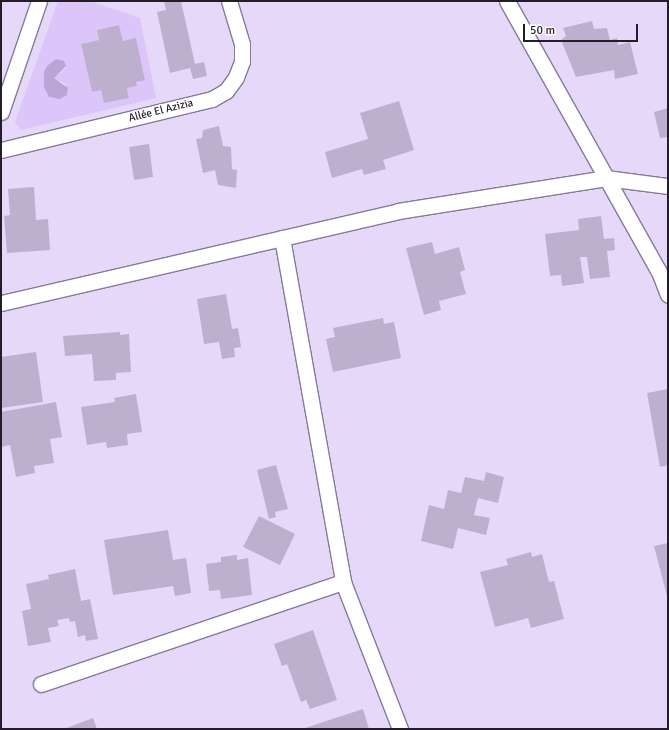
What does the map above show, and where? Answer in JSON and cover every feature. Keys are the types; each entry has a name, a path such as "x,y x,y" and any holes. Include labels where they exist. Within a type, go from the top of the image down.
{"street":[{"path":"1,112 40,1"},
{"name":"Allée El Azizia","path":"1,150 212,99 226,91 236,77 242,61 242,44 229,1"},
{"path":"507,1 660,274 668,295"},
{"path":"1,303 398,211 606,178 668,186"},
{"path":"282,238 343,582 400,729"},
{"path":"41,684 343,582"}],"shaded area":[{"path":"58,1 90,1 140,18 156,98 21,130 15,122","holes":["119,25 123,41 136,38 145,79 136,82 137,86 127,88 129,98 104,103 101,90 92,92 81,44 99,40 97,30","64,61 66,68 54,78 66,84 68,93 63,98 50,97 44,87 44,72"]},
{"path":"56,59 64,61 66,66 54,78 68,88 67,95 60,99 49,97 44,87 44,72 47,66"}],"building":[{"path":"164,1 181,1 195,64 204,62 207,76 193,79 190,68 170,73 157,12 166,10"},
{"path":"592,21 594,29 607,28 610,40 617,38 618,45 630,42 638,74 615,79 614,70 576,77 561,40 566,36 563,28"},
{"path":"119,25 123,41 136,38 145,80 136,82 137,86 127,88 129,98 104,103 101,90 92,92 81,44 99,40 97,30"},
{"path":"399,101 414,150 383,160 386,169 364,175 362,169 332,178 325,152 368,139 360,113"},
{"path":"668,108 668,137 660,138 654,112"},
{"path":"219,126 223,146 231,147 232,169 237,170 236,188 218,185 215,170 203,173 196,139 202,138 203,130"},
{"path":"149,144 153,177 134,180 129,147"},
{"path":"34,187 36,220 48,219 50,250 7,253 4,216 10,215 8,189"},
{"path":"601,216 604,239 614,238 615,250 607,251 610,277 590,279 587,257 580,257 584,283 562,286 561,275 550,276 545,234 579,230 578,219"},
{"path":"432,242 435,254 459,247 465,270 460,272 466,294 439,301 441,310 424,315 406,248"},
{"path":"226,294 232,329 238,328 241,347 234,348 235,357 222,359 219,342 204,344 197,299"},
{"path":"383,318 384,324 394,322 401,358 333,372 326,339 335,337 333,328"},
{"path":"120,332 120,335 129,334 131,372 116,373 116,380 94,381 92,354 65,356 63,336"},
{"path":"36,352 43,402 1,408 1,357"},
{"path":"668,389 668,465 660,467 647,393"},
{"path":"136,394 142,432 127,434 128,445 107,448 106,442 87,445 81,407 115,402 114,398"},
{"path":"56,402 62,437 50,439 54,463 34,466 35,473 16,477 10,445 1,447 1,412"},
{"path":"276,465 288,509 275,512 276,517 269,519 257,470"},
{"path":"486,472 504,477 498,503 478,498 474,515 490,518 486,535 458,528 453,549 421,541 429,505 444,509 448,490 461,493 465,477 484,481"},
{"path":"259,516 295,534 280,565 243,547"},
{"path":"168,530 173,560 186,558 191,593 175,596 173,586 113,595 104,540"},
{"path":"668,543 668,596 667,596 654,546"},
{"path":"531,552 532,557 542,554 549,582 554,581 564,619 531,628 528,618 495,627 480,572 508,565 506,559"},
{"path":"237,555 237,560 248,558 252,595 221,599 220,590 209,591 206,564 221,562 221,557"},
{"path":"75,569 81,601 90,599 98,639 86,641 85,635 78,637 75,621 70,622 69,618 57,620 59,626 48,628 51,642 28,646 22,611 31,609 26,584 49,579 48,575"},
{"path":"313,630 337,700 310,709 306,700 301,702 287,664 282,666 274,644"},
{"path":"363,709 369,729 305,729 305,728"},
{"path":"93,718 97,729 64,729"}]}
